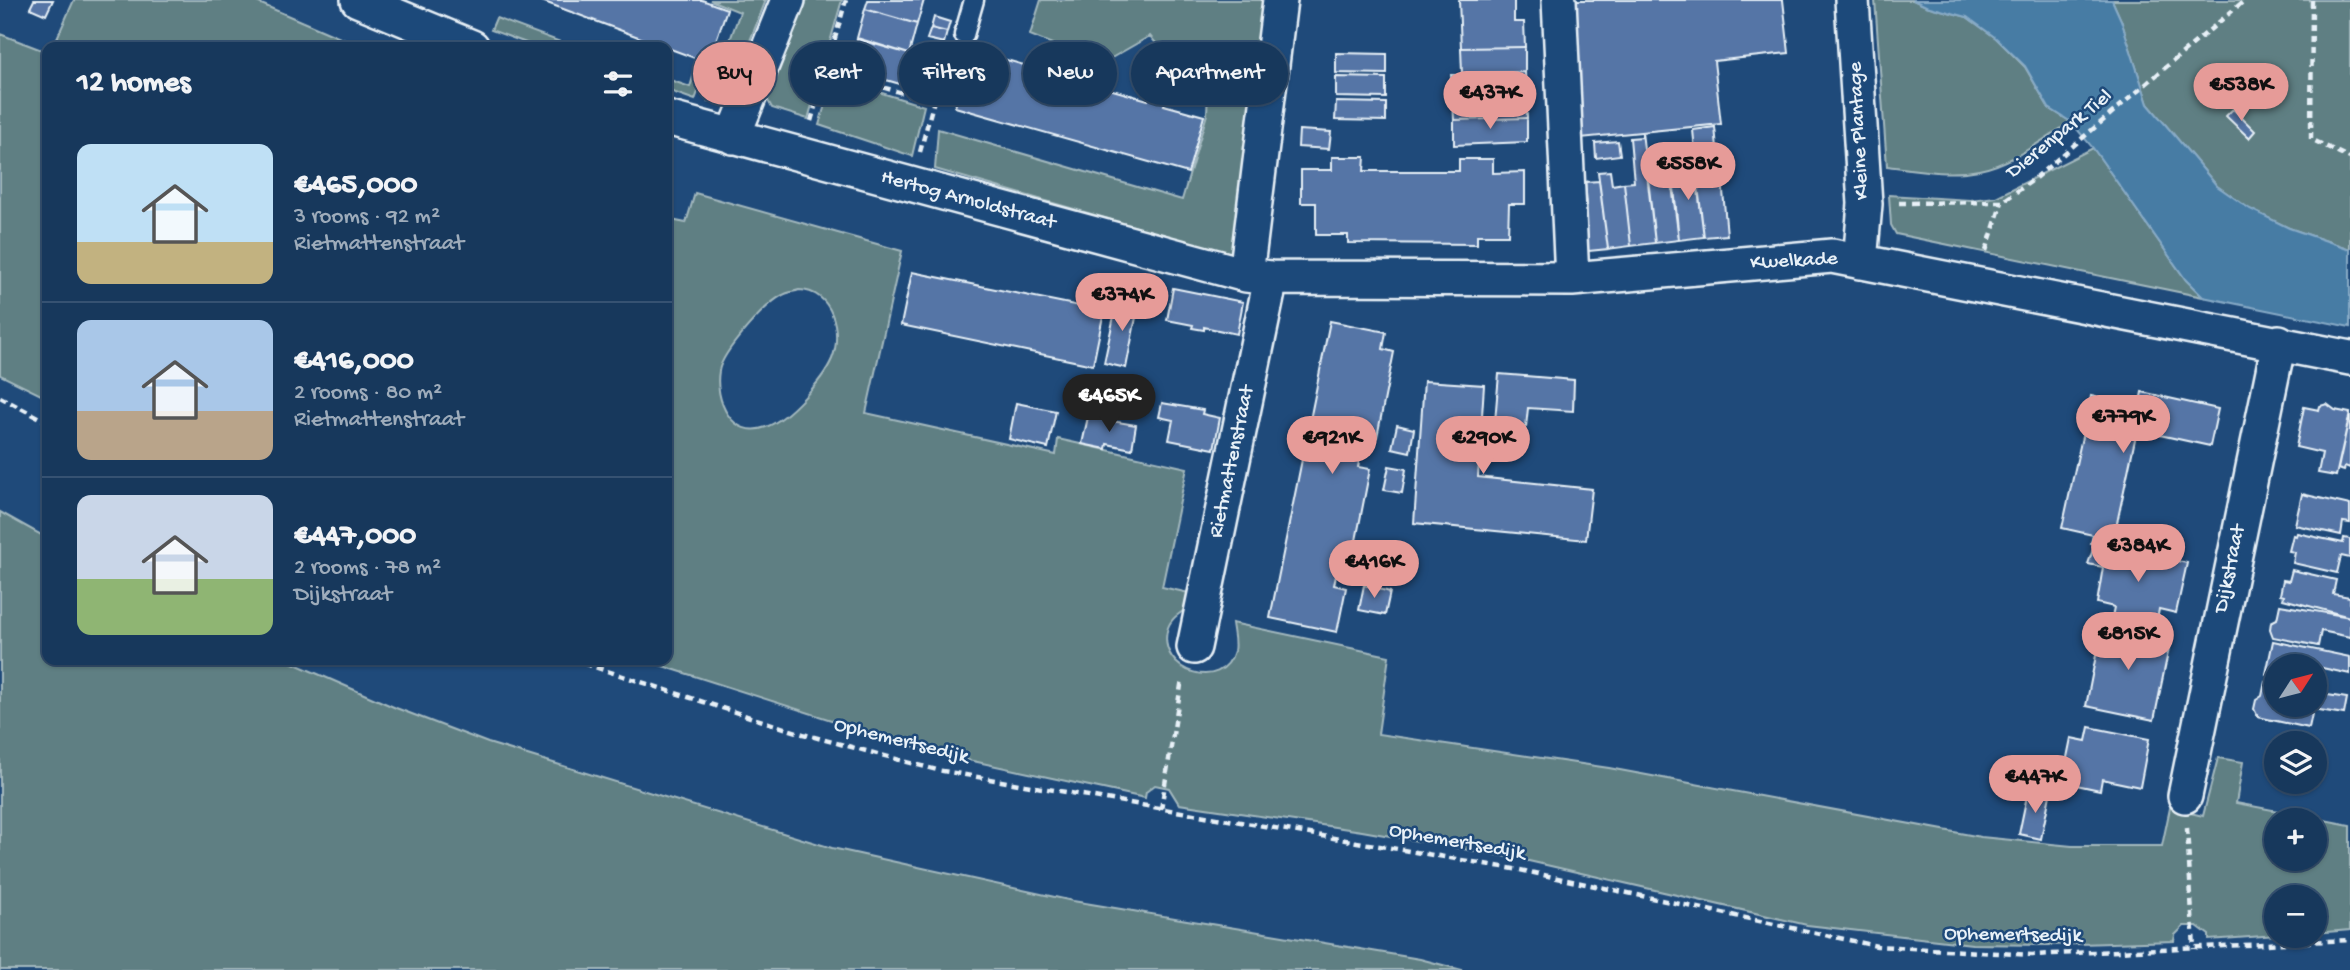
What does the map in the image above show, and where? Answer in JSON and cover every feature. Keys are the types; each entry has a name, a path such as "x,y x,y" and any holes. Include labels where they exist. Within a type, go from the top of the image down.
{"street":[{"path":"358,0 460,42"},
{"path":"733,137 788,0"},
{"name":"Rietmattenstraat","path":"1194,647 1258,277 1280,0"},
{"path":"1559,0 1572,279"},
{"name":"Kleine Plantage","path":"1852,0 1866,204 1860,261"},
{"name":"Hertog Arnoldstraat","path":"672,119 1258,277"},
{"name":"Kwelkade","path":"1258,277 1572,279 1832,256 2350,358"},
{"name":"Dijkstraat","path":"2186,811 2279,342"}],"lane":[{"path":"964,35 974,0"}],"path":[{"name":"Dierenpark Tiel","path":"1866,204 2002,202 2245,0"},
{"path":"2312,0 2311,139 2350,158"},
{"path":"833,42 844,1"},
{"path":"956,42 964,35"},
{"path":"802,156 816,105"},
{"path":"911,185 933,105"},
{"path":"1976,283 2002,202"},
{"path":"0,397 42,419"},
{"name":"Ophemertsedijk","path":"589,665 803,734 937,770 1520,870 1877,946 2032,956 2350,940"},
{"path":"1161,808 1175,719"},
{"path":"2186,811 2194,949"}],"green space":[{"path":"74,0 252,0 349,42 55,42"},
{"path":"710,0 766,0 750,42 729,42 740,12"},
{"path":"805,0 842,0 830,42 790,42 790,105 812,105 808,119 772,108 770,105 776,105 776,72"},
{"path":"1041,0 1272,0 1266,42 1155,42 1150,36 1140,42 1131,42 1131,47 1117,55 1117,42 1047,42 1030,35"},
{"path":"1875,0 1913,0 1967,17 1996,38 2025,67 2049,108 2071,122 2015,157 1979,170 1921,171 1887,166"},
{"path":"2112,0 2350,0 2350,249 2289,228 2249,209 2217,186 2148,104"},
{"path":"496,18 561,42 523,42 491,30"},
{"path":"0,34 42,50 42,396 0,375"},
{"path":"693,77 693,99 672,92 672,81 690,87"},
{"path":"885,94 899,98 899,105 924,106 912,156 819,125 825,105 885,105"},
{"path":"1207,105 1256,105 1234,255 935,169 938,129 1182,200"},
{"path":"2093,148 2186,280 2203,297 1896,234 1891,225 1889,195 1970,200 1996,197"},
{"path":"695,193 902,251 866,413 1056,455 1058,439 1187,468 1162,587 1198,595 1191,605 1173,620 1167,631 1167,645 1172,657 1193,672 1206,674 1218,671 1228,664 1235,648 1232,623 1389,656 1378,734 1609,768 1981,837 2072,846 2162,846 2170,808 2203,816 2218,758 2243,762 2236,803 2264,808 2264,871 2327,871 2327,821 2350,825 2350,930 2327,932 2327,885 2264,885 2264,936 2209,940 2209,935 2197,926 2184,926 2175,935 2174,941 2048,945 1972,944 1807,925 1520,859 1362,831 1179,804 1169,788 1155,785 1146,792 1145,798 931,752 660,665 672,665 672,220 686,223","holes":["799,290 820,297 832,314 835,325 835,348 827,368 813,388 775,423 754,430 735,423 728,415 719,394 719,371 728,352 766,308 783,295"]},
{"path":"0,512 42,535 42,665 297,665 396,708 488,743 832,848 1073,901 1420,959 1462,970 0,970"}],"water":[{"path":"1913,0 2112,0 2148,104 2217,186 2250,209 2289,228 2350,249 2350,327 2203,297 2186,280 2093,148 2071,122 2049,108 2025,66 1996,38 1967,17"}],"building":[{"path":"34,0 53,0 46,15 30,8"},
{"path":"539,0 702,0 727,9 715,42 693,42 693,57 672,50 672,42 652,42"},
{"path":"868,0 924,0 917,24 865,9"},
{"path":"1459,0 1514,0 1514,22 1524,22 1525,47 1461,48"},
{"path":"1566,0 1783,0 1789,53 1714,61 1721,124 1571,139"},
{"path":"865,9 917,24 912,42 899,42 899,51 885,47 885,42 870,42 857,38"},
{"path":"934,17 950,22 947,32 931,28"},
{"path":"931,28 947,32 944,42 927,39"},
{"path":"885,47 899,51 899,84 885,80"},
{"path":"1525,47 1525,72 1462,73 1461,48"},
{"path":"1336,53 1387,54 1387,74 1336,73"},
{"path":"1009,61 1023,65 1023,105 1117,105 1117,91 1131,95 1131,105 1164,105 1204,116 1188,173 955,107 1009,105"},
{"path":"1525,72 1526,97 1453,99 1451,75"},
{"path":"1336,77 1386,78 1386,98 1336,97"},
{"path":"1526,97 1527,118 1454,120 1453,99"},
{"path":"1336,102 1386,103 1386,121 1335,120"},
{"path":"2233,109 2255,131 2249,138 2226,116"},
{"path":"1527,118 1527,142 1454,145 1454,120"},
{"path":"1715,127 1717,148 1695,150 1693,130"},
{"path":"1299,130 1331,132 1329,149 1298,147"},
{"path":"1642,132 1655,243 1631,246 1624,183 1634,182 1630,138 1642,137"},
{"path":"1618,141 1620,155 1596,158 1595,143"},
{"path":"1332,157 1365,157 1364,171 1459,171 1459,159 1493,159 1493,173 1525,172 1525,204 1509,204 1508,235 1477,235 1477,244 1348,243 1348,235 1316,235 1316,203 1301,203 1301,170 1332,170"},
{"path":"1657,157 1660,179 1673,177 1679,240 1655,243 1646,159"},
{"path":"1694,159 1704,237 1679,240 1671,178 1681,175 1680,161"},
{"path":"1708,168 1709,171 1721,169 1727,235 1704,237 1696,169"},
{"path":"1610,171 1612,185 1624,183 1631,246 1608,249 1598,172"},
{"path":"1599,181 1608,249 1579,252 1575,206 1587,205 1585,182"},
{"path":"912,272 1104,311 1093,365 901,325"},
{"path":"1173,288 1243,302 1237,334 1204,327 1204,330 1192,328 1193,325 1167,320"},
{"path":"1118,297 1139,302 1126,368 1104,363"},
{"path":"1330,321 1386,332 1383,349 1394,352 1377,437 1364,435 1358,467 1370,469 1353,556 1341,553 1334,585 1346,588 1337,632 1270,618"},
{"path":"1499,374 1574,380 1573,411 1528,408 1526,427 1506,425 1504,446 1493,445"},
{"path":"1424,381 1484,385 1478,477 1592,489 1586,540 1414,523"},
{"path":"2142,392 2218,409 2210,446 2137,430 2112,546 2091,543 2093,535 2062,528 2091,396 2139,407"},
{"path":"1016,403 1056,411 1048,448 1009,439"},
{"path":"1162,403 1203,410 1202,414 1220,418 1214,449 1169,440 1173,420 1159,417"},
{"path":"2327,404 2335,410 2350,413 2336,476 2318,473 2322,453 2296,447 2304,407 2319,410 2320,406"},
{"path":"2350,413 2350,468 2345,466 2344,471 2338,469"},
{"path":"1088,417 1136,425 1132,449 1107,444 1106,449 1082,444"},
{"path":"1397,425 1414,429 1410,452 1392,448"},
{"path":"1389,466 1406,469 1402,493 1384,490"},
{"path":"2302,494 2350,505 2350,523 2343,522 2341,535 2295,525"},
{"path":"2297,533 2343,543 2344,538 2350,539 2350,558 2341,556 2337,573 2293,563 2295,552 2289,551 2293,535 2296,536"},
{"path":"1374,542 1400,547 1395,571 1368,565"},
{"path":"2095,544 2187,563 2176,613 2159,609 2156,626 2112,617 2114,607 2097,603 2103,567 2088,564"},
{"path":"2292,570 2336,580 2333,594 2350,597 2350,617 2283,599 2284,596 2280,595 2283,580 2289,581"},
{"path":"1364,585 1390,592 1385,615 1359,610"},
{"path":"2280,605 2350,617 2350,637 2321,631 2318,646 2273,637 2271,622 2277,619"},
{"path":"2102,625 2171,638 2154,720 2086,706"},
{"path":"2273,641 2350,657 2350,674 2328,669 2328,654 2270,654"},
{"path":"2264,687 2264,718 2311,718 2309,728 2258,717 2254,709 2256,700 2262,696"},
{"path":"2328,695 2347,698 2344,714 2328,711"},
{"path":"2089,727 2149,739 2140,787 2102,779 2100,790 2062,782 2071,738 2086,741"},
{"path":"2028,791 2050,795 2041,839 2019,834"}]}
